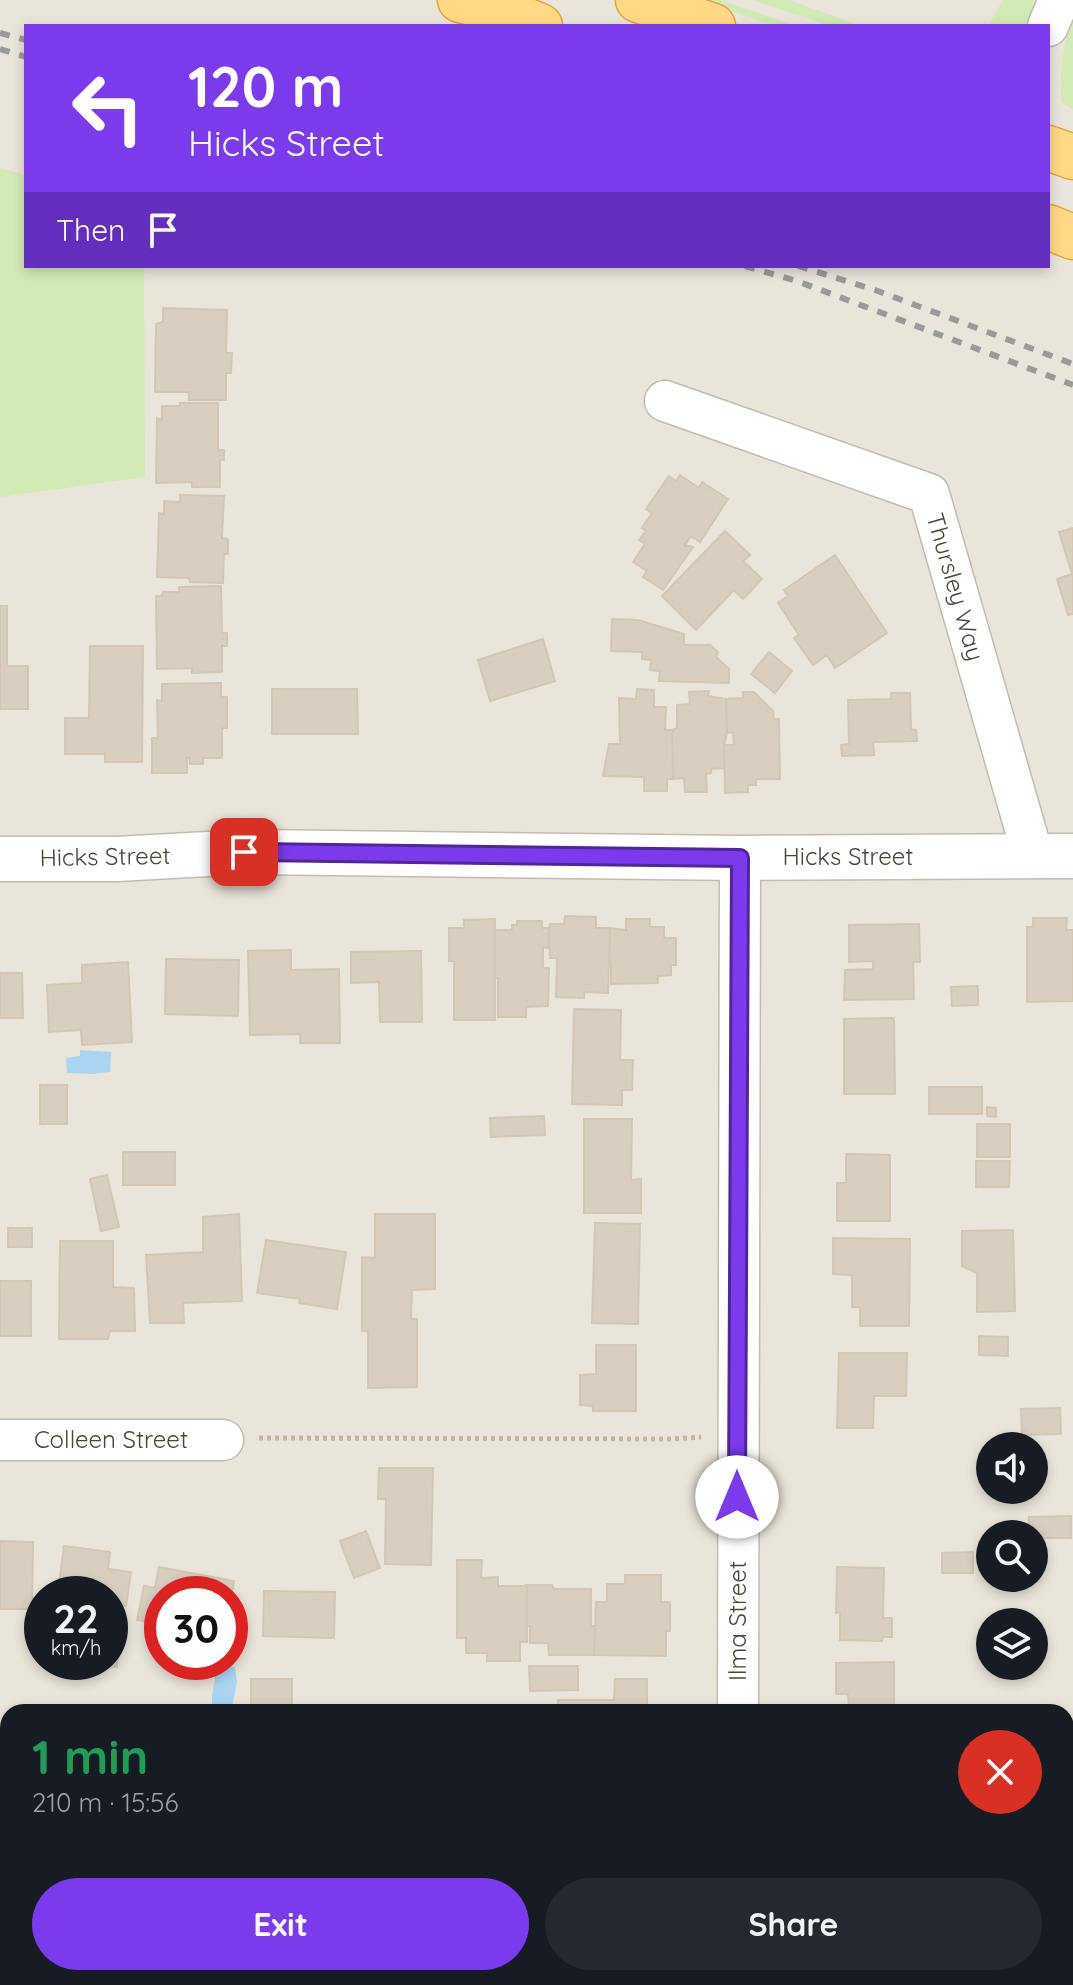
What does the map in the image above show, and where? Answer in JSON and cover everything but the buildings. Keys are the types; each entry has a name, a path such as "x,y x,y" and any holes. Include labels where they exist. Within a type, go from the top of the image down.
{"highway":[{"path":"460,0 503,11 535,24"},
{"path":"638,0 707,24"},
{"path":"1050,149 1073,157"},
{"path":"1050,228 1073,237"}],"street":[{"path":"1049,24 1059,0"},
{"name":"Thursley Way","path":"665,401 929,494 1053,856"},
{"name":"Hicks Street","path":"0,859 117,859 244,852 740,858 1053,856"},
{"name":"Ilma Street","path":"738,1704 740,858"},
{"name":"Colleen Street","path":"0,1440 223,1440"}],"path":[{"path":"223,1440 671,1439 738,1436"}],"shaded area":[{"path":"0,0 1073,0 1073,1704 0,1704"}],"green space":[{"path":"699,0 720,0 790,24 768,24"},
{"path":"753,0 789,0 855,24 824,24"},
{"path":"1003,0 1034,0 1039,7 1033,24 989,24"},
{"path":"1073,21 1073,110 1061,102 1061,70 1063,51"},
{"path":"0,168 24,174 24,268 144,268 145,477 0,497"}],"water":[{"path":"80,1050 111,1052 110,1072 67,1073 66,1058 80,1056"},
{"path":"215,1680 237,1680 233,1704 212,1704"}],"railway":[{"path":"0,33 24,39"},
{"path":"0,49 24,56"},
{"path":"752,268 797,281 1073,385"},
{"path":"804,268 875,290 1073,364"}],"route":[{"path":"244,852 740,858 737,1497"}]}
